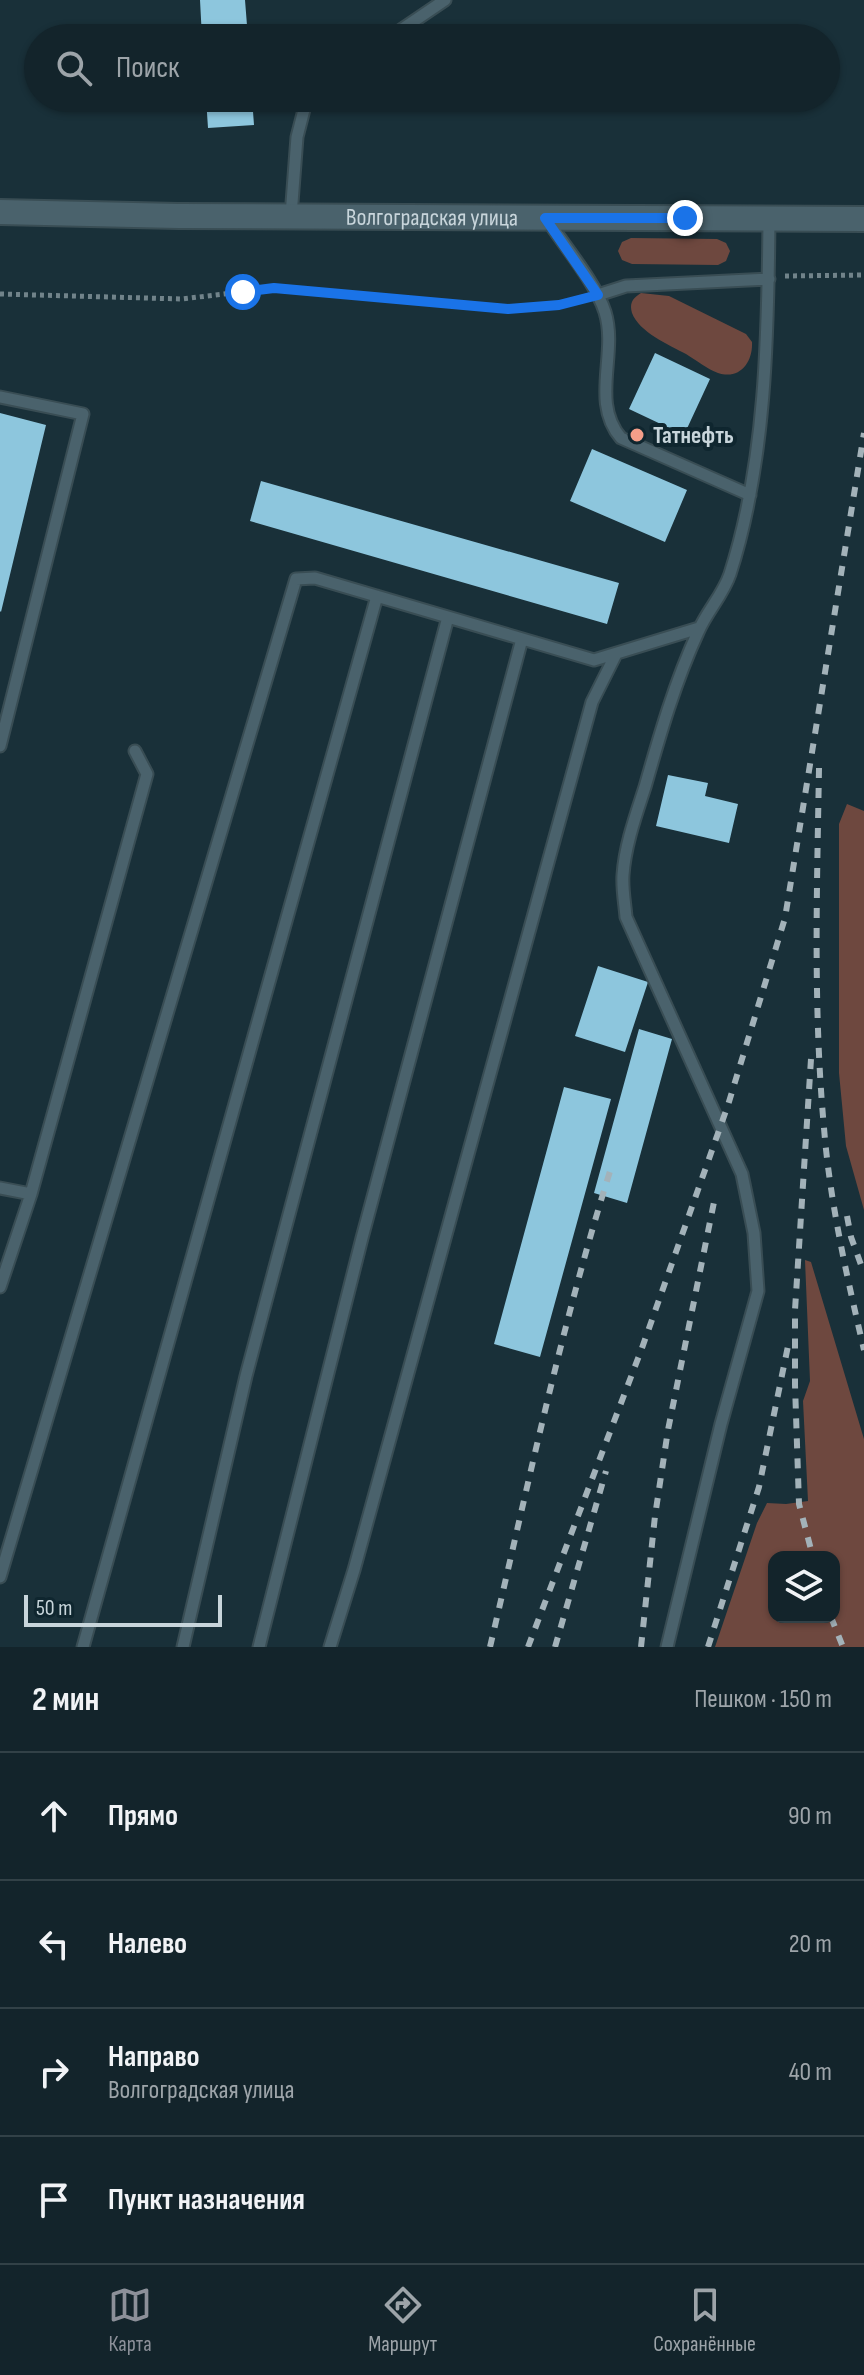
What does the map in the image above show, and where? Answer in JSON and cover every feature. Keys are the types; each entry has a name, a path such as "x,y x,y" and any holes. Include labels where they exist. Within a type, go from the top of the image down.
{"main road":[{"name":"Волгоградская улица","path":"0,212 864,219"}],"lane":[{"path":"410,24 445,0"},
{"path":"291,216 297,137 303,112"},
{"path":"545,218 598,295 609,328 606,403 607,417 614,429 621,438 750,495"},
{"path":"667,1647 721,1424 758,1291 754,1233 742,1174 626,917 623,875 633,827 671,697 699,628 717,603 729,576 750,495 759,430 769,279 769,218"},
{"path":"598,295 626,286 769,279"},
{"path":"0,397 83,414 0,746"},
{"path":"0,1577 296,579 315,578 594,660 699,628"},
{"path":"83,1647 377,596"},
{"path":"183,1647 246,1376 448,617"},
{"path":"259,1647 362,1238 522,639"},
{"path":"330,1647 354,1570 592,702 616,654"},
{"path":"0,1287 31,1194 147,774 135,751"},
{"path":"0,1188 31,1194"}],"path":[{"path":"769,279 789,275 864,275"},
{"path":"0,294 182,299 274,288 508,309 559,305 598,295"}],"shaded area":[{"path":"631,238 717,239 726,243 730,251 726,261 718,265 632,264 622,260 618,251 622,242"},
{"path":"641,293 669,296 746,334 752,342 752,349 744,368 733,374 718,373 655,337 641,326 632,313 632,301"},
{"path":"847,804 864,811 864,1210 846,1146 839,1073 839,824"},
{"path":"805,1260 811,1262 864,1439 864,1647 715,1647 757,1523 767,1503 808,1501 803,1401 810,1381"}],"building":[{"path":"200,0 245,0 247,24 201,24"},
{"path":"207,112 253,112 254,125 208,128"},
{"path":"655,353 710,379 684,435 629,409"},
{"path":"0,413 46,425 1,612 0,611"},
{"path":"592,449 687,490 665,542 570,501"},
{"path":"261,481 619,583 607,624 250,521"},
{"path":"668,775 708,783 705,796 738,804 729,843 656,826"},
{"path":"598,966 648,982 625,1052 575,1036"},
{"path":"639,1029 672,1039 627,1203 594,1193"},
{"path":"564,1087 611,1099 540,1357 494,1344"}],"railway":[{"path":"528,1647 642,1348 728,1105 785,918 864,433"},
{"path":"819,768 817,993 824,1128 835,1212 864,1350"},
{"path":"811,1059 795,1310 795,1385 799,1504 811,1551"},
{"path":"490,1647 561,1344 612,1165"},
{"path":"641,1647 668,1430 715,1197"},
{"path":"847,1216 864,1273"},
{"path":"708,1647 759,1487 788,1346"},
{"path":"555,1647 606,1471"},
{"path":"833,1623 843,1647"}],"place":[{"name":"Татнефть","path":"637,435"}],"route":[{"path":"243,292 274,288 508,309 559,305 598,295 545,218 685,218"}]}
